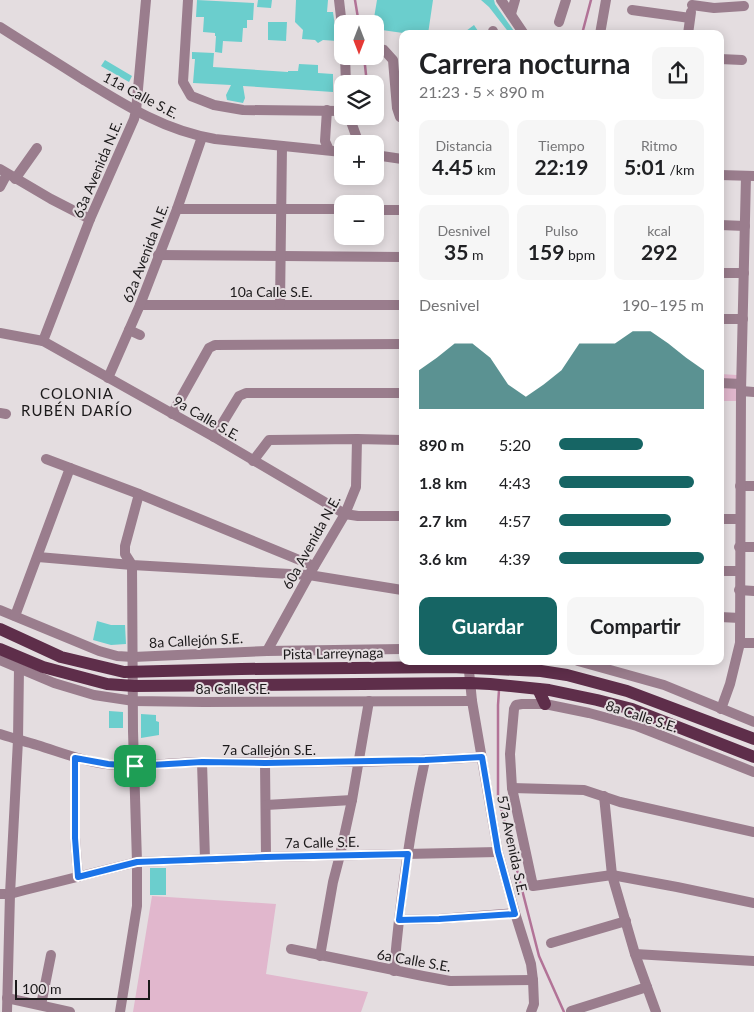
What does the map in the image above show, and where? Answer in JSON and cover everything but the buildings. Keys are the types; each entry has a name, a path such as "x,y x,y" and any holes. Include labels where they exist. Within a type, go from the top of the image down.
{"main road":[{"name":"Pista Larreynaga","path":"0,629 60,657 115,670 134,672 423,665"},
{"path":"0,648 43,667 107,684 134,686 470,683 549,690 632,710 754,756"},
{"name":"Pista Larreynaga","path":"474,665 567,675 627,691 754,739"},
{"path":"538,689 545,704"}],"street":[{"name":"63a Avenida N.E.","path":"43,341 90,219 134,119 146,0"},
{"path":"188,0 183,82 191,96 214,105 243,110 334,110"},
{"path":"340,0 341,15"},
{"path":"501,0 521,30"},
{"path":"511,14 516,0"},
{"path":"559,22 566,0"},
{"path":"601,30 606,0"},
{"path":"688,30 692,3 714,8 744,6"},
{"path":"632,10 690,18"},
{"name":"11a Calle S.E.","path":"0,28 136,111 176,130 202,137 317,149 327,145 334,148"},
{"path":"384,50 398,60 399,94 396,108 399,115"},
{"path":"724,58 742,60"},
{"path":"327,110 327,145"},
{"name":"62a Avenida N.E.","path":"108,378 140,305 202,137"},
{"path":"280,305 282,146"},
{"path":"0,187 8,174 37,148"},
{"path":"384,156 399,159"},
{"path":"8,174 90,219"},
{"path":"721,709 730,684 740,643 742,341 743,319 749,293 744,273 749,241 745,226 750,176 724,175"},
{"path":"177,209 334,209"},
{"path":"384,210 399,210"},
{"path":"724,225 745,226"},
{"path":"158,255 399,257"},
{"path":"724,272 744,273"},
{"name":"10a Calle S.E.","path":"140,305 399,305"},
{"path":"724,319 743,319"},
{"path":"129,330 140,335"},
{"name":"9a Calle S.E.","path":"0,333 43,341 214,437 345,514 358,516 399,516"},
{"path":"742,341 754,341"},
{"path":"172,414 209,348 217,345 399,344"},
{"path":"724,385 754,392"},
{"path":"214,437 239,396 246,393 399,393"},
{"name":"60a Avenida N.E.","path":"267,651 311,570 345,514 356,487 356,439"},
{"path":"253,461 268,440 399,440"},
{"path":"46,459 139,494 311,570"},
{"path":"15,616 70,468"},
{"path":"740,486 754,486"},
{"path":"120,1012 136,906 137,862 132,565 125,554 125,546 139,494"},
{"path":"724,519 740,519"},
{"path":"740,547 754,547"},
{"path":"38,557 132,565 311,570 399,589"},
{"path":"724,571 740,571"},
{"path":"740,590 754,591"},
{"name":"8a Callejón S.E.","path":"0,610 99,652 117,656 399,649"},
{"path":"724,617 740,618"},
{"path":"740,643 754,643"},
{"name":"8a Calle S.E.","path":"0,660 54,683 94,695 134,701 472,701"},
{"name":"57a Avenida S.E.","path":"468,665 472,701 498,852 531,964 534,1004 531,1012"},
{"path":"592,665 664,685 754,722"},
{"path":"6,1012 5,894 18,740 19,668"},
{"path":"320,956 332,882 352,800 369,701"},
{"name":"8a Calle S.E.","path":"512,788 510,754 516,705 545,704 637,726 754,772"},
{"name":"7a Callejón S.E.","path":"0,734 75,758 108,764 135,766 202,762 359,762 482,757"},
{"path":"75,758 75,838 78,877"},
{"path":"394,971 408,854 425,760"},
{"path":"202,762 205,859"},
{"path":"265,763 266,857"},
{"path":"754,832 620,802 584,790 512,788 533,886 612,875 754,904"},
{"path":"604,796 612,875 635,954 656,1012"},
{"path":"266,805 352,800"},
{"name":"7a Calle S.E.","path":"5,894 137,862 498,852"},
{"path":"399,920 515,914"},
{"path":"551,943 626,921"},
{"name":"6a Calle S.E.","path":"291,950 450,981 533,980"},
{"path":"635,954 754,961"},
{"path":"41,1005 52,955"},
{"path":"571,1011 647,987"},
{"path":"7,998 70,1012"}],"shaded area":[{"path":"724,374 737,375 737,401 724,401"},
{"path":"152,896 276,904 266,974 368,992 361,1012 133,1012"}],"waterway":[{"path":"355,0 358,15"},
{"path":"583,30 591,0"},
{"path":"365,65 366,75"},
{"path":"499,690 498,796 539,956 564,1012"}],"district":[{"name":"COLONIA RUBÉN DARÍO","path":"77,402"}],"route":[{"path":"482,757 498,852 515,914 399,920 408,854 137,862 78,877 75,838 75,758 91,762 135,766 202,762 265,763 482,757"}]}
